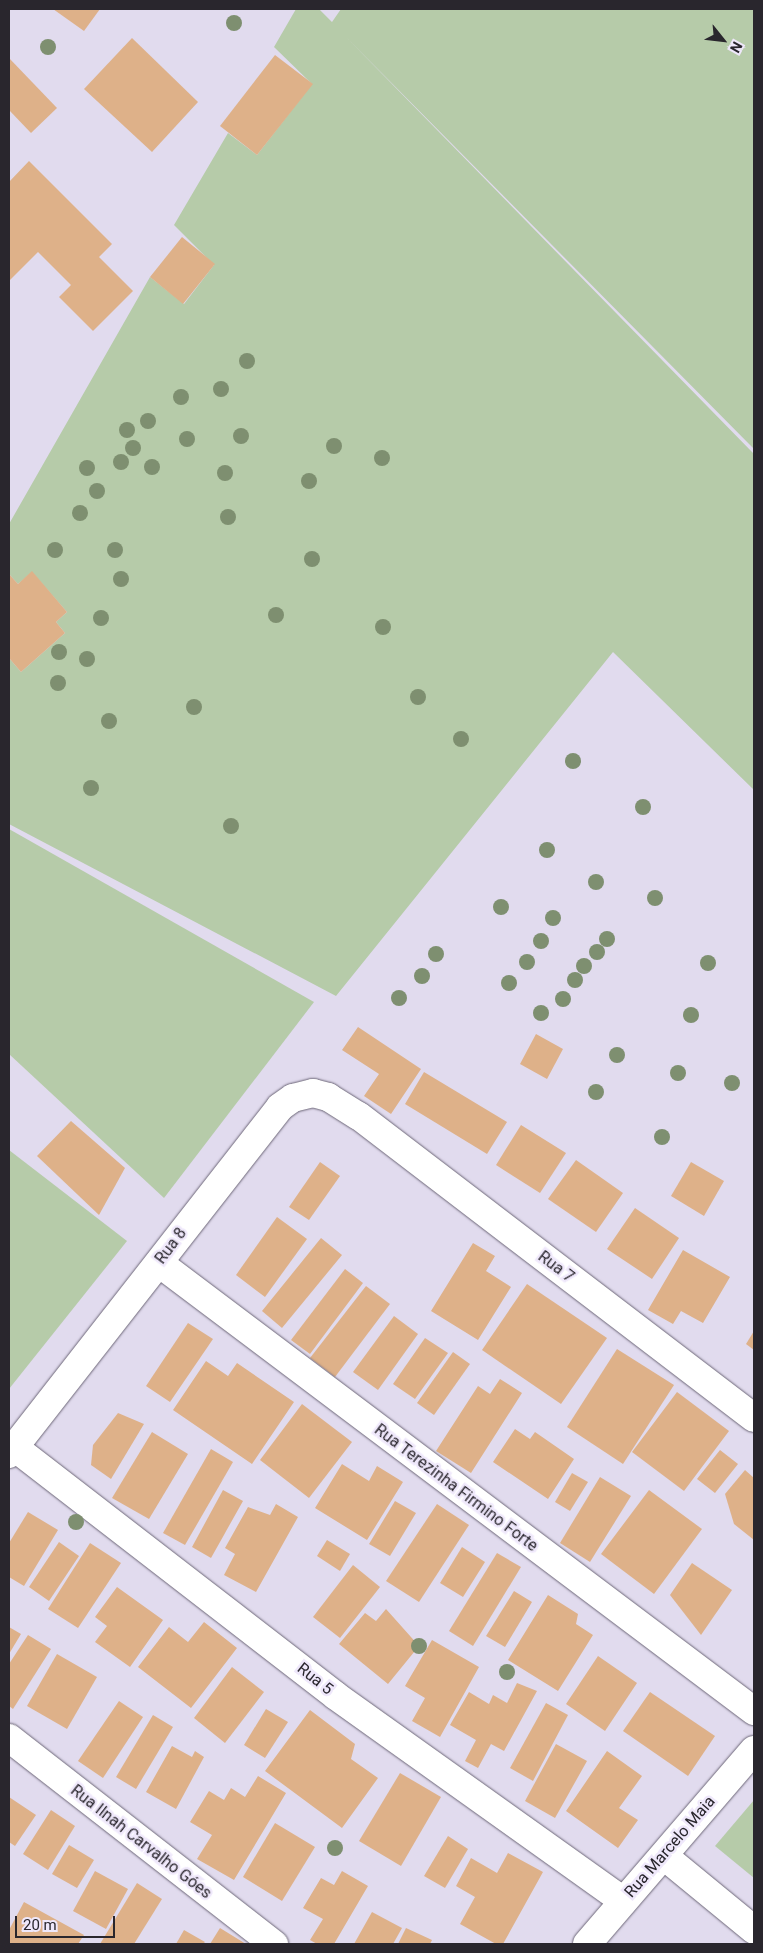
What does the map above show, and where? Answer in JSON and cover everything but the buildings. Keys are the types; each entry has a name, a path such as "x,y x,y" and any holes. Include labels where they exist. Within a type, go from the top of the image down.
{"street":[{"name":"Rua 8","path":"11,1451 280,1107 293,1098 312,1093 328,1097 359,1116"},
{"name":"Rua 7","path":"359,1116 754,1418"},
{"name":"Rua Terezinha Firmino Forte","path":"158,1263 754,1710"},
{"name":"Rua 5","path":"11,1451 336,1696 623,1901"},
{"name":"Rua Ilnah Carvalho Góes","path":"9,1738 274,1944"},
{"name":"Rua Marcelo Maia","path":"586,1944 754,1750"},
{"path":"664,1856 754,1930"}],"green space":[{"path":"296,9 319,9 332,22 341,9 754,9 754,449 346,37 754,454 754,790 613,652 336,996 9,824 9,658 21,672 65,633 56,622 67,612 32,572 18,584 9,574 9,524 150,277 184,304 214,265 174,225 228,133 257,155 312,84 274,47"},
{"path":"9,829 314,1002 164,1198 9,1054"},
{"path":"9,1150 127,1241 9,1389"},
{"path":"754,1800 754,1878 715,1846"}]}
